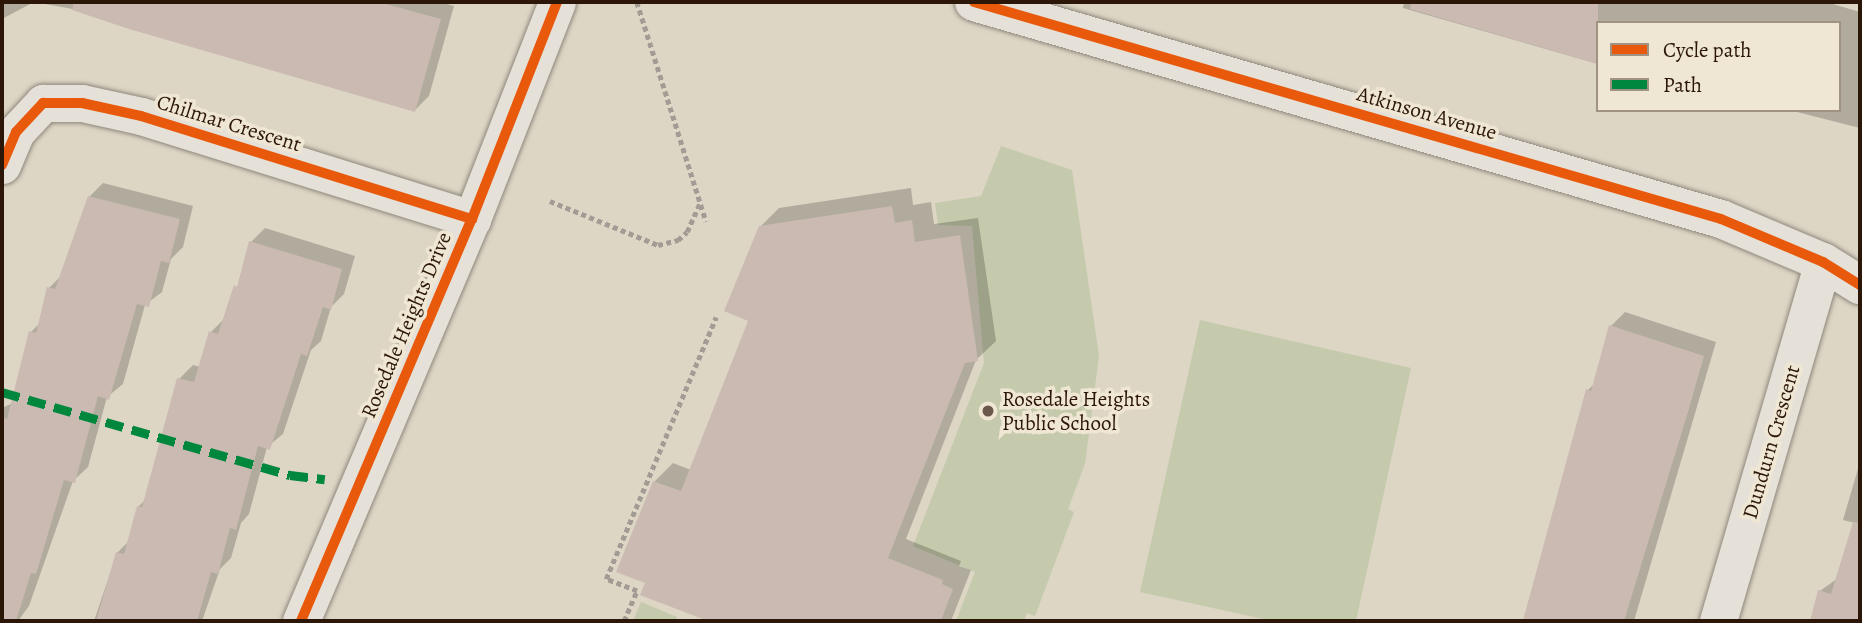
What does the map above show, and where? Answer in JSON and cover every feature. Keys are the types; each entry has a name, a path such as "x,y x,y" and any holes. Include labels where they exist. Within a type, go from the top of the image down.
{"street":[{"name":"Rosedale Heights Drive","path":"301,621 472,219 556,2"},
{"name":"Atkinson Avenue","path":"974,2 1721,219 1823,262 1860,285"},
{"name":"Chilmar Crescent","path":"2,165 16,132 43,103 82,103 141,116 472,219"},
{"name":"Dundurn Crescent","path":"1718,621 1823,262"}],"path":[{"path":"637,2 706,221"},
{"path":"550,201 658,244 678,240 687,232 700,202"},
{"path":"624,621 637,591 606,579 716,317"}],"green space":[{"path":"1001,146 1072,170 1099,356 1085,464 1068,509 1074,512 1035,616 1027,613 1024,621 956,621 975,572 913,546 984,363 972,226 938,225 935,203 981,196"},
{"path":"1200,320 1411,368 1356,621 1272,621 1140,592"},
{"path":"641,602 677,617 676,621 633,621"}],"building":[{"path":"74,2 378,2 441,19 415,112 129,29 72,10"},
{"path":"1411,2 1598,2 1596,63 1410,9"},
{"path":"88,196 180,219 169,263 161,261 149,307 137,304 109,400 98,396 75,483 64,480 36,574 31,573 16,621 2,621 2,417 7,419 29,331 36,333 47,287 55,289"},
{"path":"892,206 895,223 912,220 915,242 960,235 978,361 965,363 888,558 943,580 942,584 953,589 941,621 708,621 640,595 645,583 616,572 653,481 681,491 748,321 724,311 759,226"},
{"path":"249,241 342,269 331,310 323,307 307,356 301,354 270,450 258,446 236,530 230,528 218,574 211,572 197,621 96,621 116,552 124,554 137,506 142,507 177,378 194,382 209,331 218,334 234,285 237,287"},
{"path":"1609,325 1704,356 1688,412 1624,621 1523,621 1586,389 1591,391"},
{"path":"1853,522 1860,523 1860,621 1810,621 1818,590 1831,594"}],"marked path":[{"path":"2,392 290,475 325,479"}],"cycle path":[{"path":"301,621 472,219 557,2"},
{"path":"974,2 1721,219 1823,262 1860,285"},
{"path":"2,165 16,132 43,103 82,103 141,116 472,219"}],"place":[{"name":"Rosedale Heights Public School","path":"988,411"}]}
